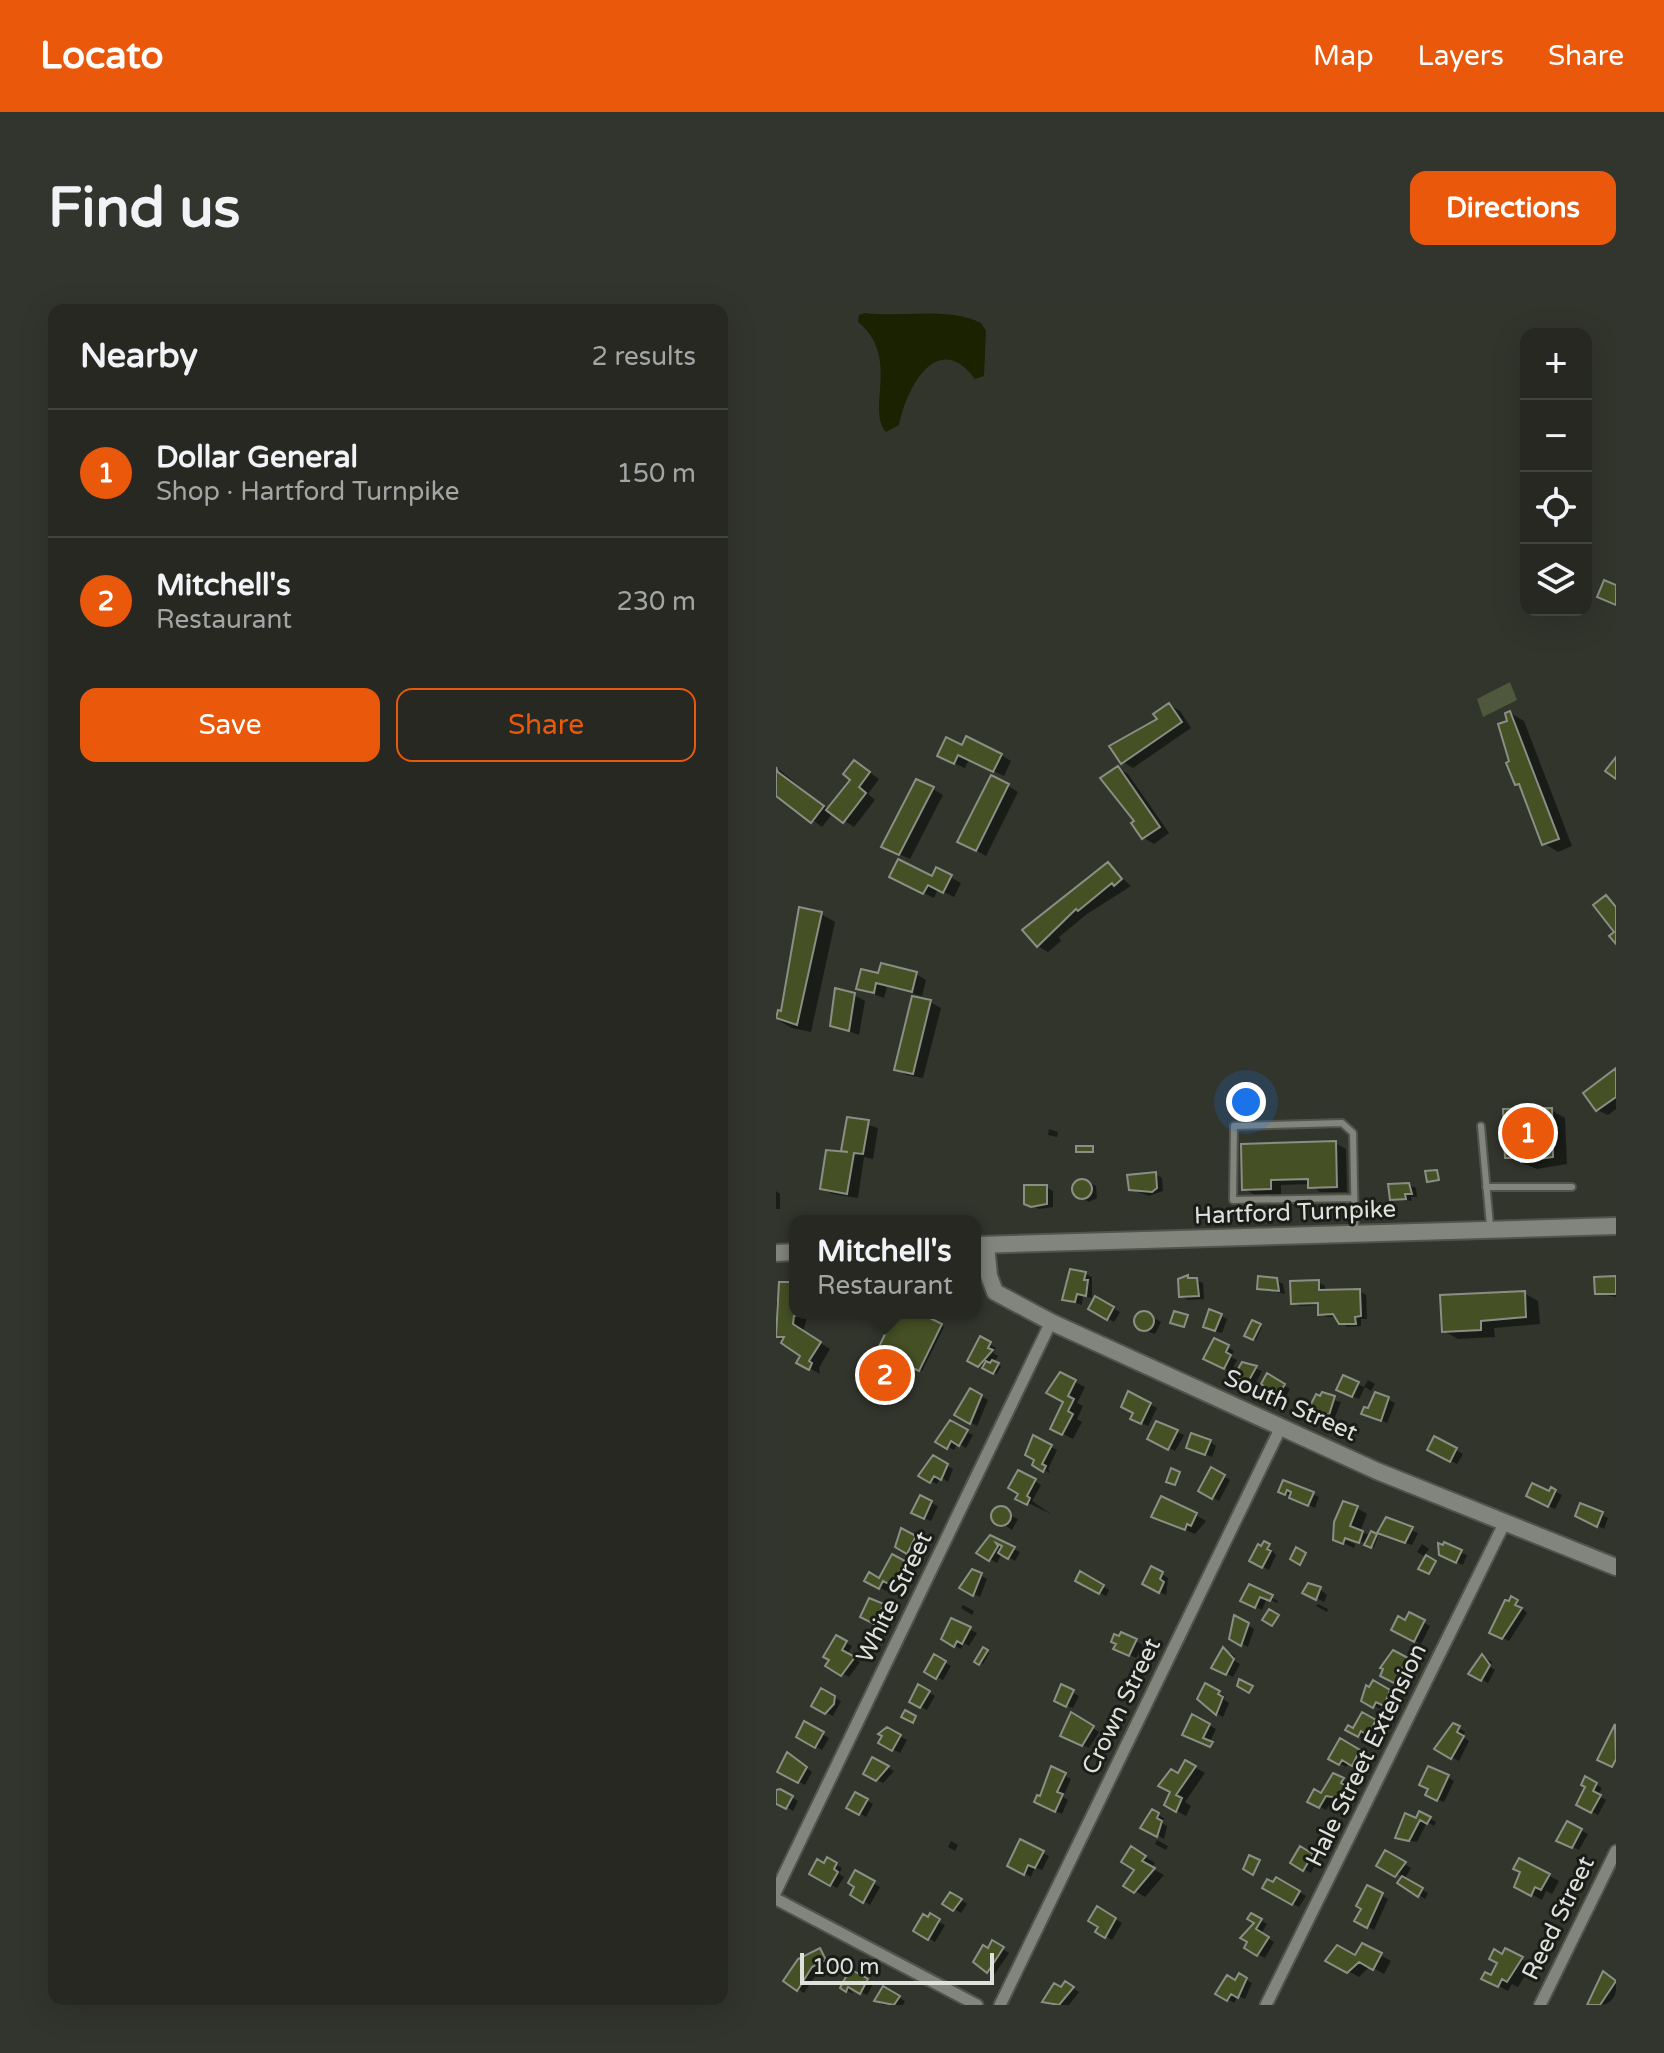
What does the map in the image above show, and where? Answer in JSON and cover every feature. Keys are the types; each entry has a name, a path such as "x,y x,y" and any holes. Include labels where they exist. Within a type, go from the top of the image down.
{"street":[{"name":"Hartford Turnpike","path":"981,1245 1616,1226"},
{"name":"South Street","path":"981,1248 995,1292 1051,1322 1504,1524 1616,1567"},
{"name":"White Street","path":"776,1891 1051,1322"},
{"name":"Crown Street","path":"1000,2005 1281,1427"},
{"name":"Hale Street Extension","path":"1266,2005 1504,1524"},
{"name":"Reed Street","path":"1540,2005 1616,1851"},
{"path":"776,1899 977,2005"}],"lane":[{"path":"1354,1198 1233,1200 1234,1126 1342,1123 1353,1133 1356,1234"},
{"path":"1481,1126 1491,1230"},
{"path":"1486,1187 1572,1187"}],"shaded area":[{"path":"859,315 954,315 981,323 986,331 984,376 975,379 961,365 948,360 936,362 925,369 916,381 908,395 899,425 886,432 879,410 878,351 871,336 858,322"},
{"path":"1510,682 1517,700 1483,717 1477,699"}],"building":[{"path":"1604,580 1616,585 1616,605 1597,597"},
{"path":"1169,703 1182,722 1121,764 1109,746 1157,719 1153,714"},
{"path":"1510,711 1559,839 1542,845 1519,784 1515,785 1506,763 1509,761 1498,724 1507,721 1505,713"},
{"path":"966,736 1002,754 993,772 958,755 954,764 937,756 946,737 962,745"},
{"path":"1616,757 1616,779 1605,771"},
{"path":"854,760 870,772 859,787 866,793 843,823 826,810 850,780 843,774"},
{"path":"1118,766 1160,827 1142,839 1131,823 1134,821 1100,778"},
{"path":"776,767 778,772 824,806 811,823 776,796"},
{"path":"991,775 1009,784 976,851 957,842"},
{"path":"916,779 934,787 899,855 881,847"},
{"path":"898,859 932,876 936,867 952,875 943,893 928,885 923,894 889,877"},
{"path":"1108,862 1122,879 1114,886 1112,883 1078,911 1076,909 1037,947 1022,930"},
{"path":"1606,895 1616,907 1616,944 1609,936 1614,932 1593,905"},
{"path":"799,907 822,912 797,1025 776,1018 778,1010 781,1011"},
{"path":"881,963 917,972 912,992 876,983 874,993 856,989 861,969 878,973"},
{"path":"835,988 855,993 849,1031 830,1026"},
{"path":"912,996 931,1000 913,1074 894,1070"},
{"path":"1616,1068 1616,1097 1596,1111 1583,1093"},
{"path":"1552,1108 1553,1157 1521,1162 1521,1158 1505,1158 1503,1109"},
{"path":"847,1117 869,1120 863,1154 854,1153 847,1194 820,1189 826,1150 848,1152 841,1151"},
{"path":"1336,1141 1337,1187 1308,1188 1308,1179 1271,1180 1271,1189 1242,1190 1241,1144"},
{"path":"1076,1146 1093,1146 1093,1152 1076,1152"},
{"path":"1437,1170 1439,1180 1427,1182 1425,1171"},
{"path":"1156,1172 1157,1188 1152,1192 1129,1190 1127,1175"},
{"path":"1082,1179 1089,1182 1092,1189 1089,1196 1082,1199 1075,1196 1072,1189 1075,1182"},
{"path":"1409,1183 1412,1194 1405,1194 1406,1199 1390,1200 1388,1184"},
{"path":"1024,1185 1047,1185 1047,1204 1031,1207 1024,1204"},
{"path":"1070,1269 1086,1272 1084,1280 1088,1280 1086,1296 1077,1294 1075,1302 1062,1300"},
{"path":"1188,1275 1188,1278 1197,1278 1199,1296 1179,1297 1178,1279"},
{"path":"1258,1276 1277,1278 1279,1291 1257,1289"},
{"path":"1616,1276 1616,1294 1595,1294 1594,1277"},
{"path":"1319,1280 1319,1290 1360,1289 1361,1316 1355,1317 1356,1324 1339,1324 1333,1314 1318,1315 1318,1303 1291,1304 1290,1281"},
{"path":"779,1282 789,1282 789,1319 794,1319 793,1324 821,1342 809,1361 812,1363 809,1370 796,1363 800,1356 781,1343 784,1337 776,1337"},
{"path":"1525,1291 1526,1317 1481,1321 1481,1330 1442,1332 1440,1295"},
{"path":"1095,1296 1114,1307 1107,1320 1088,1309"},
{"path":"1209,1309 1222,1314 1215,1331 1203,1327"},
{"path":"1144,1311 1151,1314 1154,1321 1151,1328 1144,1331 1137,1328 1134,1321 1137,1314"},
{"path":"1174,1311 1188,1315 1184,1327 1170,1323"},
{"path":"892,1319 932,1319 942,1324 919,1371 877,1351"},
{"path":"1252,1320 1261,1324 1253,1340 1244,1336"},
{"path":"980,1336 991,1342 988,1348 993,1350 978,1367 967,1361"},
{"path":"1214,1338 1229,1345 1226,1352 1231,1355 1224,1369 1203,1359"},
{"path":"992,1360 999,1363 993,1374 982,1368 986,1361 990,1363"},
{"path":"1242,1362 1257,1366 1248,1382 1234,1376"},
{"path":"1060,1372 1076,1380 1068,1396 1074,1399 1068,1411 1073,1414 1062,1435 1050,1429 1063,1402 1046,1393"},
{"path":"1267,1373 1285,1384 1278,1396 1261,1384"},
{"path":"1343,1375 1359,1382 1352,1397 1336,1390"},
{"path":"970,1388 982,1395 970,1424 954,1415"},
{"path":"1128,1391 1151,1403 1141,1424 1130,1419 1133,1413 1121,1407"},
{"path":"1322,1392 1335,1396 1329,1415 1312,1410 1310,1406 1316,1394 1320,1396"},
{"path":"1375,1392 1389,1397 1381,1421 1361,1414 1364,1407 1368,1408"},
{"path":"950,1420 968,1430 959,1446 951,1441 947,1449 935,1442"},
{"path":"1156,1421 1178,1430 1168,1450 1147,1439"},
{"path":"1191,1433 1211,1440 1205,1455 1186,1448"},
{"path":"1033,1435 1052,1445 1042,1464 1046,1466 1043,1472 1032,1465 1034,1460 1025,1455"},
{"path":"1434,1436 1457,1448 1450,1462 1427,1450"},
{"path":"933,1455 948,1464 941,1480 934,1476 930,1483 918,1476"},
{"path":"1211,1467 1225,1475 1212,1499 1198,1491"},
{"path":"1171,1468 1180,1472 1175,1485 1166,1482"},
{"path":"1018,1470 1036,1479 1027,1496 1030,1498 1027,1505 1015,1499 1018,1494 1008,1488"},
{"path":"1283,1480 1314,1492 1308,1506 1289,1498 1291,1492 1287,1490 1285,1495 1278,1492"},
{"path":"1532,1483 1549,1491 1551,1487 1556,1490 1548,1507 1526,1496"},
{"path":"920,1495 932,1501 924,1519 911,1513"},
{"path":"1161,1496 1197,1513 1191,1526 1187,1524 1185,1530 1151,1517"},
{"path":"1343,1501 1358,1506 1350,1526 1363,1531 1359,1543 1345,1538 1343,1544 1333,1540 1334,1522"},
{"path":"1580,1503 1603,1512 1597,1527 1575,1516"},
{"path":"1001,1506 1008,1509 1011,1516 1008,1523 1001,1526 994,1523 991,1516 994,1509"},
{"path":"1386,1517 1413,1527 1405,1543 1377,1533"},
{"path":"901,1528 916,1536 907,1554 895,1547"},
{"path":"1371,1531 1377,1534 1371,1548 1364,1545"},
{"path":"990,1535 1015,1547 1008,1559 998,1553 1002,1546 996,1543 998,1546 989,1561 976,1553"},
{"path":"1264,1541 1270,1544 1267,1549 1271,1551 1262,1568 1249,1561 1258,1544 1261,1546"},
{"path":"1444,1542 1462,1550 1456,1563 1439,1555 1438,1543 1443,1545"},
{"path":"1296,1547 1306,1553 1300,1565 1290,1559"},
{"path":"892,1554 905,1561 892,1586 883,1581 879,1589 864,1581 869,1572 879,1578"},
{"path":"1426,1555 1436,1561 1429,1574 1418,1569"},
{"path":"1151,1566 1163,1572 1160,1579 1164,1582 1159,1593 1142,1584"},
{"path":"972,1569 982,1573 973,1596 959,1588"},
{"path":"1080,1571 1104,1585 1099,1594 1075,1581"},
{"path":"1308,1583 1321,1587 1316,1600 1302,1593"},
{"path":"1249,1584 1273,1595 1270,1601 1260,1597 1255,1608 1240,1601"},
{"path":"1511,1596 1518,1600 1515,1605 1522,1608 1502,1639 1489,1633 1505,1600 1509,1601"},
{"path":"869,1598 884,1604 874,1624 860,1617"},
{"path":"1269,1609 1279,1615 1272,1626 1262,1620"},
{"path":"1409,1612 1425,1620 1414,1642 1391,1630 1398,1616 1405,1620"},
{"path":"1234,1615 1249,1623 1241,1646 1229,1639"},
{"path":"951,1618 971,1627 962,1644 957,1641 954,1647 941,1639"},
{"path":"1121,1632 1137,1639 1129,1656 1113,1649 1116,1644 1111,1642 1114,1634 1119,1636"},
{"path":"836,1635 847,1641 842,1650 855,1657 841,1676 825,1666 829,1660 823,1657"},
{"path":"983,1647 988,1650 979,1665 974,1662"},
{"path":"1223,1647 1234,1659 1226,1675 1211,1668"},
{"path":"1393,1650 1408,1658 1394,1683 1380,1676 1383,1669 1380,1668"},
{"path":"934,1654 946,1661 936,1679 924,1672"},
{"path":"1482,1654 1490,1665 1481,1681 1468,1674"},
{"path":"1239,1679 1253,1686 1249,1693 1237,1686"},
{"path":"1373,1680 1390,1690 1384,1706 1376,1702 1373,1708 1361,1701 1366,1685 1369,1687"},
{"path":"1205,1683 1220,1691 1218,1694 1223,1697 1216,1715 1197,1699"},
{"path":"918,1684 930,1691 920,1708 909,1702"},
{"path":"1061,1684 1074,1690 1066,1707 1054,1701"},
{"path":"821,1688 835,1696 834,1704 825,1714 811,1706"},
{"path":"905,1710 916,1716 913,1723 901,1717"},
{"path":"1071,1712 1094,1726 1082,1746 1060,1736"},
{"path":"1362,1712 1376,1720 1368,1736 1361,1731 1358,1737 1345,1730 1348,1725 1353,1728"},
{"path":"1192,1714 1210,1724 1203,1738 1213,1742 1210,1747 1182,1735"},
{"path":"804,1721 824,1732 815,1748 796,1737"},
{"path":"1453,1723 1460,1726 1457,1732 1464,1736 1451,1759 1434,1749"},
{"path":"1615,1724 1616,1759 1612,1767 1597,1760"},
{"path":"887,1727 901,1735 892,1751 878,1743 882,1736 878,1734"},
{"path":"1340,1738 1360,1750 1352,1766 1342,1760 1339,1765 1328,1759"},
{"path":"787,1752 807,1767 798,1783 777,1772"},
{"path":"872,1757 889,1766 876,1781 863,1774"},
{"path":"1185,1760 1196,1766 1176,1795 1182,1798 1176,1812 1164,1805 1170,1792 1158,1786 1171,1769 1178,1773"},
{"path":"1051,1766 1066,1773 1057,1792 1063,1794 1055,1812 1034,1802 1037,1795 1040,1796"},
{"path":"1428,1766 1449,1775 1437,1801 1425,1795 1428,1789 1419,1785"},
{"path":"1333,1773 1344,1778 1341,1783 1346,1786 1339,1798 1326,1796 1319,1808 1307,1802 1314,1789 1321,1793"},
{"path":"1585,1776 1597,1783 1593,1791 1601,1795 1591,1813 1576,1805 1585,1787 1581,1785"},
{"path":"776,1790 793,1796 786,1809 776,1804"},
{"path":"855,1792 868,1799 859,1815 846,1808"},
{"path":"1152,1809 1159,1813 1157,1818 1162,1821 1157,1837 1140,1828"},
{"path":"1419,1811 1431,1817 1427,1824 1420,1820 1409,1841 1395,1838 1405,1813 1416,1818"},
{"path":"1567,1821 1582,1829 1572,1848 1556,1841"},
{"path":"1020,1839 1044,1851 1035,1868 1028,1865 1024,1875 1007,1866"},
{"path":"1131,1846 1146,1856 1142,1861 1155,1868 1134,1893 1123,1886 1134,1870 1121,1862"},
{"path":"1300,1846 1313,1854 1303,1871 1290,1863"},
{"path":"1385,1850 1406,1862 1395,1877 1376,1866"},
{"path":"1249,1855 1260,1860 1253,1875 1243,1869"},
{"path":"827,1857 837,1863 834,1869 838,1872 830,1886 809,1874 817,1859 824,1863"},
{"path":"1519,1858 1550,1874 1541,1890 1535,1887 1531,1896 1514,1887 1520,1872 1513,1869"},
{"path":"855,1870 875,1881 863,1903 850,1895 854,1887 848,1883"},
{"path":"1402,1876 1423,1888 1418,1897 1397,1883"},
{"path":"1276,1877 1300,1891 1292,1905 1262,1888 1267,1879 1273,1882"},
{"path":"1367,1885 1383,1893 1367,1928 1354,1921 1361,1909 1356,1906"},
{"path":"950,1892 962,1899 953,1911 942,1904"},
{"path":"1097,1906 1116,1918 1105,1938 1095,1932 1098,1927 1088,1921"},
{"path":"930,1913 940,1919 928,1940 913,1931 923,1914 928,1917"},
{"path":"1251,1913 1262,1919 1256,1929 1269,1937 1257,1956 1244,1948 1247,1942 1240,1938 1254,1923 1247,1919"},
{"path":"992,1940 1004,1947 987,1973 973,1962 983,1945 988,1948"},
{"path":"1362,1943 1382,1953 1373,1970 1359,1962 1347,1973 1325,1961 1337,1945 1355,1955"},
{"path":"820,1948 826,1960 812,1967 797,1991 783,1981 798,1959"},
{"path":"1505,1948 1523,1957 1507,1982 1502,1979 1498,1987 1481,1979 1485,1972 1491,1975 1497,1963 1489,1959 1494,1949 1502,1954"},
{"path":"850,1969 868,1979 860,1994 848,1987 846,1992 840,1988"},
{"path":"1603,1971 1616,1981 1600,2005 1587,2005"},
{"path":"1239,1973 1247,1978 1238,1998 1231,1994 1227,2001 1215,1994 1227,1975 1235,1980"},
{"path":"1065,1981 1074,1987 1059,2005 1042,2002 1054,1983 1061,1987"},
{"path":"883,1986 900,1996 894,2005 874,2001"}],"place":[{"name":"Dollar General","path":"1528,1133"},
{"name":"Mitchell's","path":"885,1375"}]}
